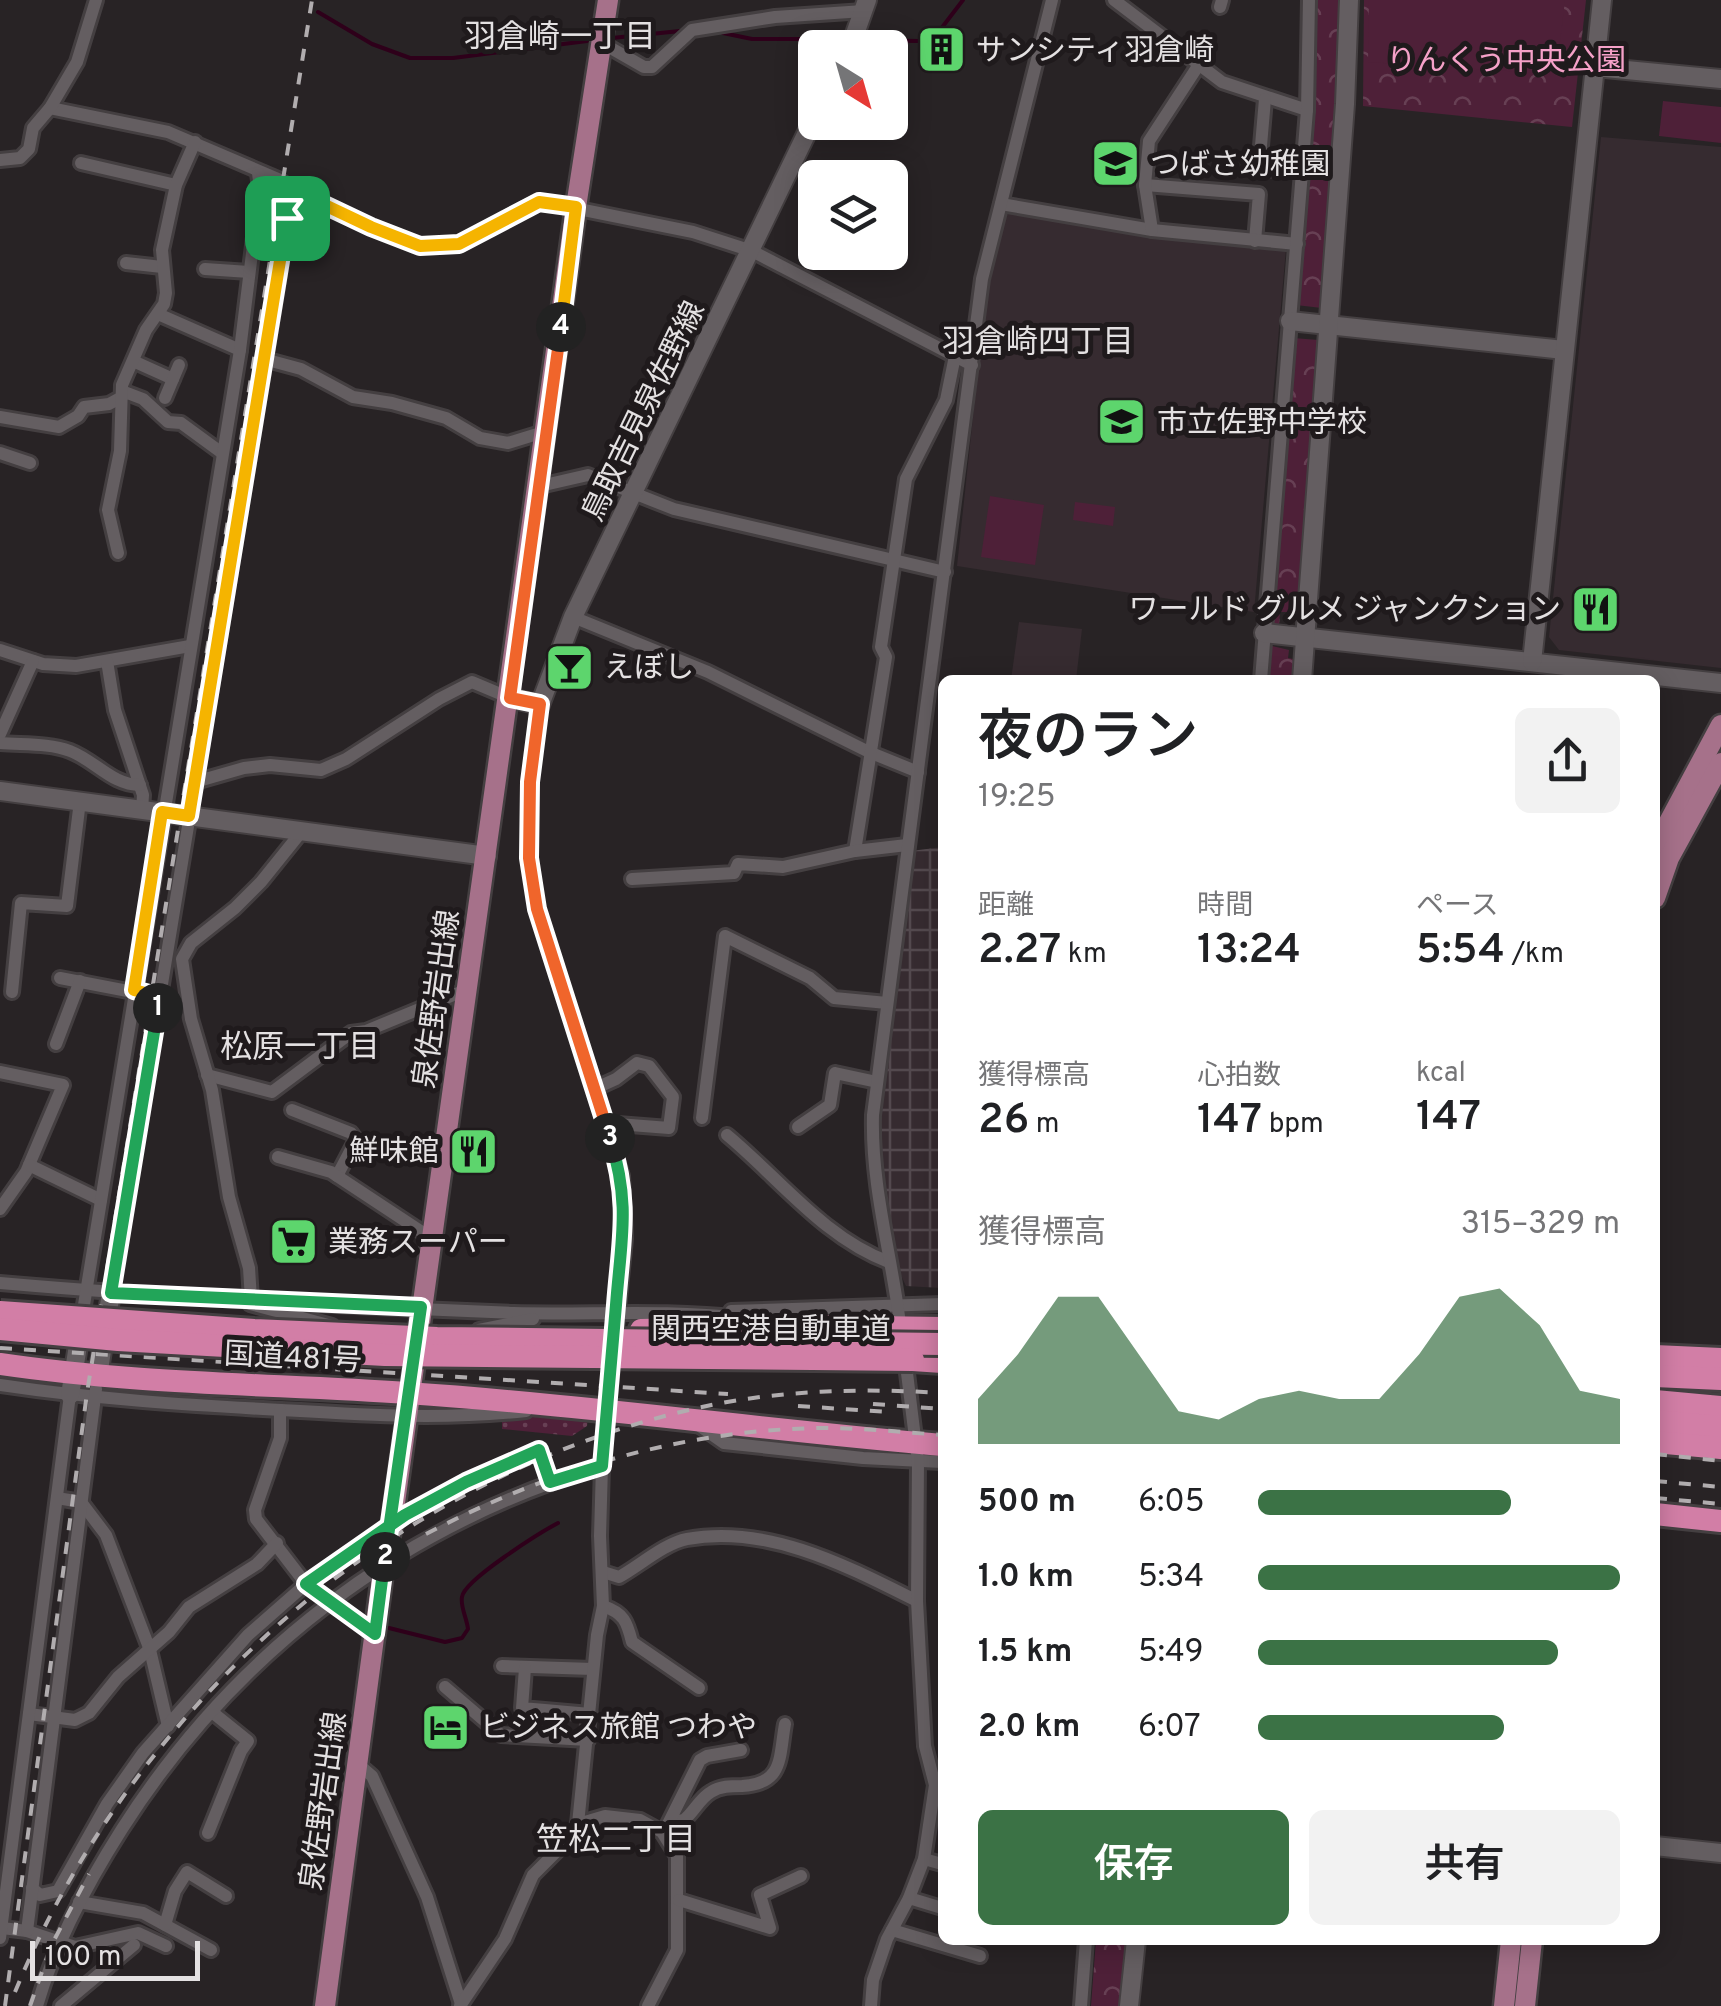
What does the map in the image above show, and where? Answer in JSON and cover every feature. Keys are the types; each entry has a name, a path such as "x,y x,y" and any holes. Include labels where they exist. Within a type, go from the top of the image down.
{"highway":[{"name":"国道481号","path":"0,1303 85,1301 340,1328 419,1319 467,1333 614,1322 800,1326 900,1315 938,1327"},
{"name":"関西空港自動車道","path":"0,1312 234,1329 457,1338 938,1344"},
{"name":"関西空港自動車道","path":"0,1329 385,1356 938,1362"},
{"path":"1660,1356 1721,1359"},
{"name":"国道481号","path":"1,1369 72,1385 164,1381 325,1389 408,1405 560,1407 688,1418 917,1452 938,1446"},
{"path":"1660,1376 1721,1379"},
{"path":"1660,1401 1721,1407"},
{"path":"1660,1421 1721,1427"},
{"path":"1660,1442 1721,1448"},
{"path":"1660,1515 1721,1521"}],"main road":[{"name":"泉佐野岩出線","path":"325,2006 384,1563 608,0"},
{"path":"1660,839 1721,725"},
{"path":"1660,885 1677,842 1721,764"},
{"path":"1504,2006 1510,1945"},
{"path":"1525,2006 1531,1945"}],"street":[{"path":"0,160 20,158 29,149 33,128 50,108 76,62 96,0"},
{"path":"871,2006 873,1980 924,1859 935,1785 925,1746 917,1601 917,1452 900,1315 878,1209 872,1151 878,1082 982,278 1052,0"},
{"path":"1114,0 1222,82 1306,110"},
{"path":"1261,675 1302,171 1309,0"},
{"path":"1302,675 1346,104 1349,0"},
{"path":"1532,662 1602,0"},
{"path":"602,43 652,68 692,30 865,5 856,30"},
{"path":"1152,230 1145,185 1149,141 1198,66"},
{"path":"1594,67 1721,79"},
{"path":"1265,99 1260,168 1302,171"},
{"path":"50,108 168,132 195,142 371,227 420,246 459,244 539,202 694,232 752,252 972,365"},
{"name":"鳥取吉見泉佐野線","path":"540,704 573,616 804,140"},
{"path":"118,553 108,510 120,451 122,394 132,361 166,293 162,250 176,185 195,142"},
{"path":"81,163 176,185"},
{"path":"166,1946 138,1933 74,1948 27,1931 1,1933 72,1385 240,350 260,189 258,173"},
{"path":"1145,185 1259,194 1255,241"},
{"path":"27,1931 96,1386 293,190"},
{"path":"1001,204 1152,230 1296,244"},
{"path":"126,264 162,268"},
{"path":"206,269 249,272"},
{"path":"158,314 240,350"},
{"path":"1290,321 1564,350"},
{"path":"856,851 868,752 886,657 881,647 906,479 946,400 956,356"},
{"path":"264,360 301,369 353,397 446,418 480,438 508,443 547,431"},
{"path":"132,361 173,379"},
{"path":"165,398 179,365"},
{"path":"122,394 143,399 168,422 181,423 222,453"},
{"path":"0,417 59,428 84,407 109,404 122,394"},
{"path":"0,453 30,463"},
{"path":"540,486 588,476 674,508 945,572"},
{"path":"573,616 708,672 868,752 918,772"},
{"path":"1264,634 1655,675"},
{"path":"0,650 33,661 76,666 190,646"},
{"path":"0,734 33,661"},
{"path":"107,661 115,710 140,785 142,810"},
{"path":"1660,676 1721,682"},
{"path":"194,782 270,765 321,770 346,760 472,682 510,698 540,704 530,782 529,858 537,909 622,1176 625,1238 602,1466 603,1606 578,1824 570,1838 533,1875 504,1938 460,2005"},
{"path":"0,742 64,748 88,759 118,782 140,785"},
{"path":"0,792 487,856"},
{"path":"12,992 21,903 66,906 80,801"},
{"path":"251,1299 248,1268 228,1197 207,1075 191,1019 183,953 248,895 302,832"},
{"path":"632,879 734,873 738,864 783,867 856,851 908,845"},
{"path":"702,1118 726,936 810,978 834,998 887,1003"},
{"path":"60,978 160,997"},
{"path":"56,1044 80,981"},
{"path":"207,1075 272,1092 351,1032 366,1031 468,989"},
{"path":"594,1089 616,1080 637,1064 649,1066 673,1096 669,1128 605,1123"},
{"path":"0,1072 64,1085 29,1165 0,1209"},
{"path":"798,1127 830,1105 834,1074 878,1082"},
{"path":"292,1110 351,1133 356,1140 337,1176"},
{"path":"727,1135 760,1163 785,1192 865,1253 890,1262"},
{"path":"278,1157 337,1176 431,1238"},
{"path":"29,1165 101,1200"},
{"path":"0,1284 85,1301"},
{"path":"223,1298 340,1328"},
{"path":"110,1303 251,1299 419,1319 554,1314 614,1322 698,1313 900,1315 938,1305"},
{"path":"698,1313 800,1326"},
{"path":"467,1333 554,1314"},
{"path":"164,1381 200,1406"},
{"path":"96,1386 200,1406 284,1410 408,1405"},
{"path":"284,1410 325,1389"},
{"path":"284,1410 280,1438 255,1510 256,1519 306,1584 375,1634"},
{"path":"406,1503 416,1504 544,1442"},
{"path":"32,1888 40,1895 58,1891 107,1804 143,1753 248,1635 306,1584 392,1524 466,1482 539,1450 550,1482"},
{"path":"917,1452 938,1460"},
{"path":"37,2006 79,1902 142,1798 267,1652 329,1601 384,1563 496,1503 602,1466"},
{"path":"56,1498 81,1502 106,1535 150,1650 168,1726"},
{"path":"603,1572 619,1577 684,1539 760,1538 841,1564 917,1601"},
{"path":"29,1714 75,1720 88,1714 118,1677 150,1650 188,1607 257,1564 278,1543"},
{"path":"603,1606 627,1620 632,1642 699,1688"},
{"path":"502,1666 594,1669"},
{"path":"525,1668 522,1708 590,1714"},
{"path":"445,1686 501,1735 588,1740"},
{"path":"208,1833 248,1741 212,1712"},
{"path":"925,1721 938,1725"},
{"path":"578,1824 604,1816 666,1827 684,1820 709,1792 764,1783 778,1768 785,1724"},
{"path":"648,2006 677,1950 677,1856 666,1827 700,1760 741,1750"},
{"path":"358,1764 372,1776 427,1897 460,2005"},
{"path":"1660,1847 1721,1854"},
{"path":"924,1859 938,1863"},
{"path":"165,1925 175,1891 187,1872 226,1896"},
{"path":"680,1900 770,1928 760,1895 801,1876"},
{"path":"909,1898 938,1907"},
{"path":"79,1902 143,1912 211,1950"},
{"path":"892,1930 938,1944"},
{"path":"61,2006 134,1945"},
{"path":"943,1945 980,1956"},
{"path":"1081,2006 1086,1945"},
{"path":"1130,2006 1136,1945"}],"shaded area":[{"path":"1601,137 1721,147 1721,668 1559,650 1549,637"},
{"name":"市立佐野中学校","path":"1012,210 1150,237 1286,249 1254,612 957,566 988,278 1005,216"},
{"path":"1019,622 1082,629 1077,675 1012,675"},
{"path":"938,848 938,1288 906,1286 900,1273 885,1216 877,1124 911,851"}],"green space":[{"path":"1317,0 1343,0 1322,308 1296,305 1317,55"},
{"name":"りんくう中央公園","path":"1364,0 1586,0 1572,127 1363,106"},
{"path":"1369,0 1565,0 1558,59 1539,73 1368,62"},
{"path":"1663,101 1721,107 1721,143 1659,136"},
{"path":"1293,338 1318,340 1298,612 1280,612 1276,627 1272,622"},
{"path":"990,496 1044,505 1035,565 981,557"},
{"path":"1075,502 1115,507 1113,526 1073,520"},
{"path":"1272,646 1289,650 1293,675 1266,675 1268,650"},
{"path":"588,1418 587,1426 572,1436 502,1429 502,1419"},
{"path":"1096,1945 1129,1945 1120,2006 1091,2006"}],"waterway":[{"path":"908,41 937,34 963,0"},
{"path":"318,12 372,44 410,58 453,58 587,41"},
{"path":"612,38 680,31"},
{"path":"723,33 752,39 798,39"},
{"path":"389,1628 445,1642 462,1638 468,1629 462,1601 466,1589 504,1557 558,1523"}],"railway":[{"path":"5,2006 87,1393 312,0"},
{"path":"0,1348 728,1394"},
{"path":"15,1992 66,1887 129,1789 203,1698 288,1617 381,1546 482,1486 589,1440 702,1407 822,1392 938,1393"},
{"path":"873,1404 938,1409"},
{"path":"798,1406 888,1412"},
{"path":"426,1534 568,1473 717,1436 820,1428 938,1435"},
{"path":"1660,1455 1721,1461"},
{"path":"1660,1481 1721,1487"},
{"path":"1660,1498 1721,1504"},
{"path":"30,2006 51,1946 89,1874"}],"place":[{"name":"サンシティ羽倉崎","path":"941,50"},
{"name":"つばさ幼稚園","path":"1115,164"},
{"name":"市立佐野中学校","path":"1122,422"},
{"name":"ワールド グルメ ジャンクション","path":"1596,609"},
{"name":"えぼし","path":"569,667"},
{"name":"鮮味館","path":"474,1151"},
{"name":"業務スーパー","path":"293,1242"},
{"name":"ビジネス旅館 つわや","path":"445,1727"}],"district":[{"name":"羽倉崎一丁目","path":"560,36"},
{"name":"羽倉崎四丁目","path":"1038,341"},
{"name":"松原一丁目","path":"300,1046"},
{"name":"笠松二丁目","path":"616,1839"}],"route":[{"path":"287,218 189,816 162,812 134,990 160,997 111,1293 421,1307 392,1524 375,1634 306,1584 384,1530 392,1524 405,1515 466,1482 539,1450 550,1482 602,1466 625,1238 622,1176 537,909 529,858 530,782 540,704 510,698 576,207 539,202 459,244 420,246 293,190 287,218"}]}
